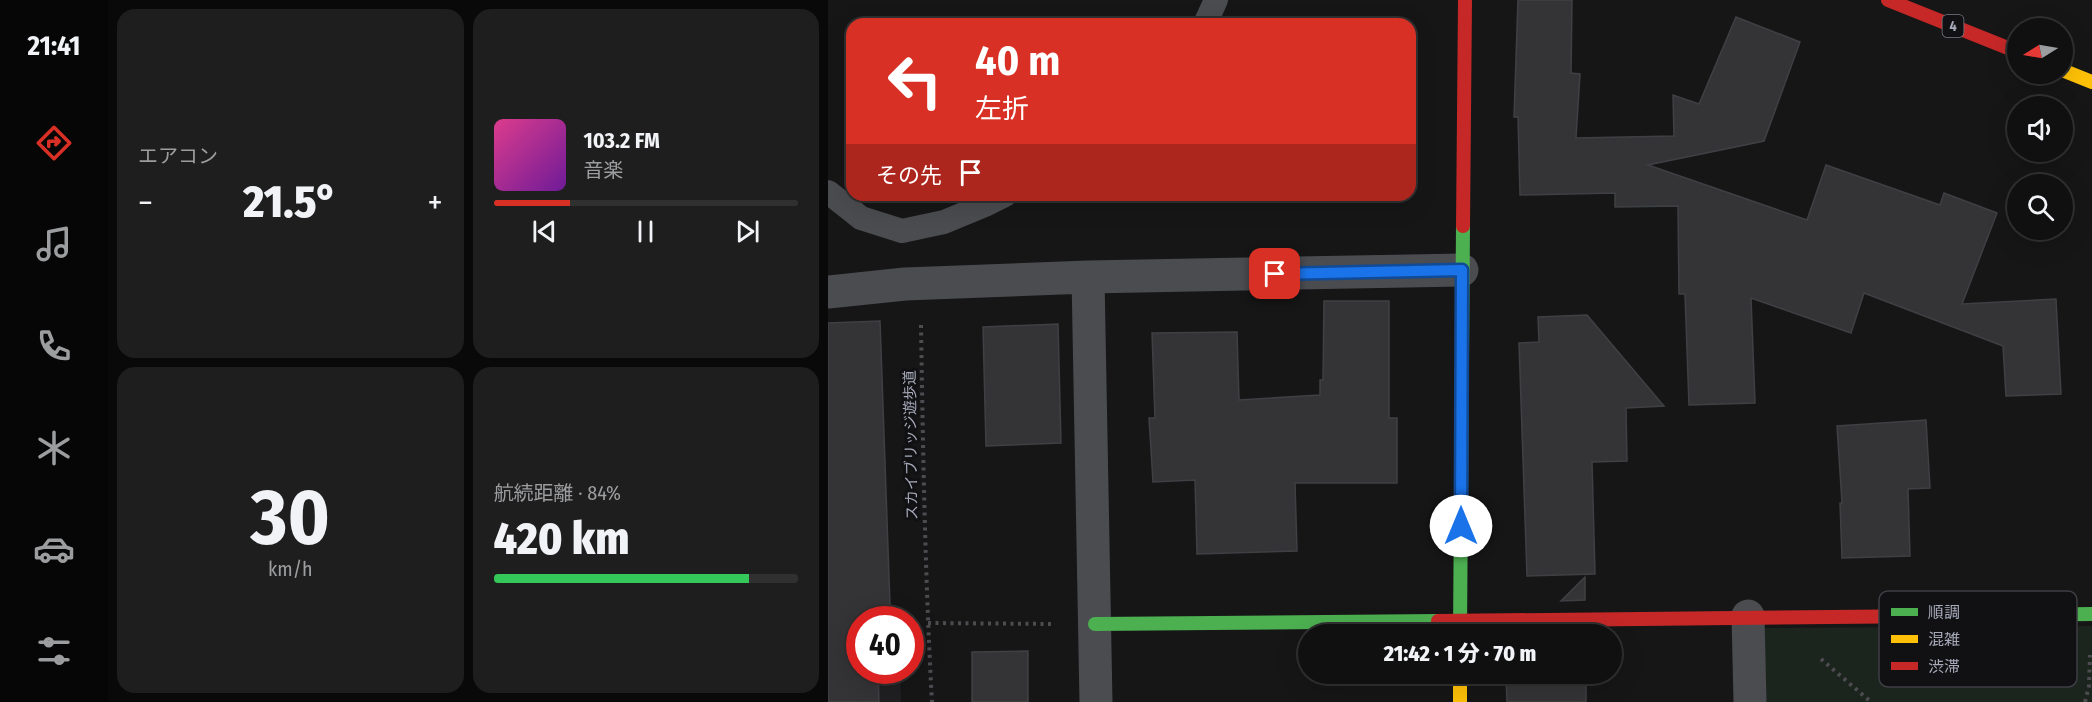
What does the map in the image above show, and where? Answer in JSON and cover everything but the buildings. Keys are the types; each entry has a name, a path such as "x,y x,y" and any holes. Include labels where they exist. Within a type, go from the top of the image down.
{"main road":[{"path":"1461,624 1465,0"},
{"name":"4","path":"1888,0 2007,48"},
{"path":"2073,74 2092,82"},
{"path":"2077,614 2092,614"},
{"path":"1095,624 1879,616"},
{"path":"1460,684 1460,702"}],"street":[{"path":"828,292 904,284 1088,277 1462,270"},
{"path":"1088,277 1096,702"},
{"path":"1748,616 1750,702"}],"lane":[{"path":"1208,18 1216,0"},
{"path":"828,192 861,218 902,231 944,222 993,201"}],"path":[{"name":"スカイブリッジ遊歩道","path":"904,284 921,299 923,458 932,702"},
{"path":"1809,616 1810,649 1871,702"},
{"path":"928,623 1095,624"}],"shaded area":[{"path":"828,616 846,616 846,684 900,684 901,702 828,702"},
{"path":"2077,626 2092,626 2092,702 1766,702 1763,628 1879,627 1879,687 2077,687"}],"traffic: fast":[{"path":"1460,624 1463,226"},
{"path":"2077,614 2092,614"},
{"path":"1095,624 1438,621"}],"traffic: slow":[{"path":"2073,74 2092,82"},
{"path":"1460,684 1460,702"}],"traffic: jam":[{"path":"1463,226 1465,0"},
{"path":"1888,0 2007,48"},
{"path":"1438,621 1879,617"}],"route":[{"path":"1275,274 1462,270 1461,526"}]}
